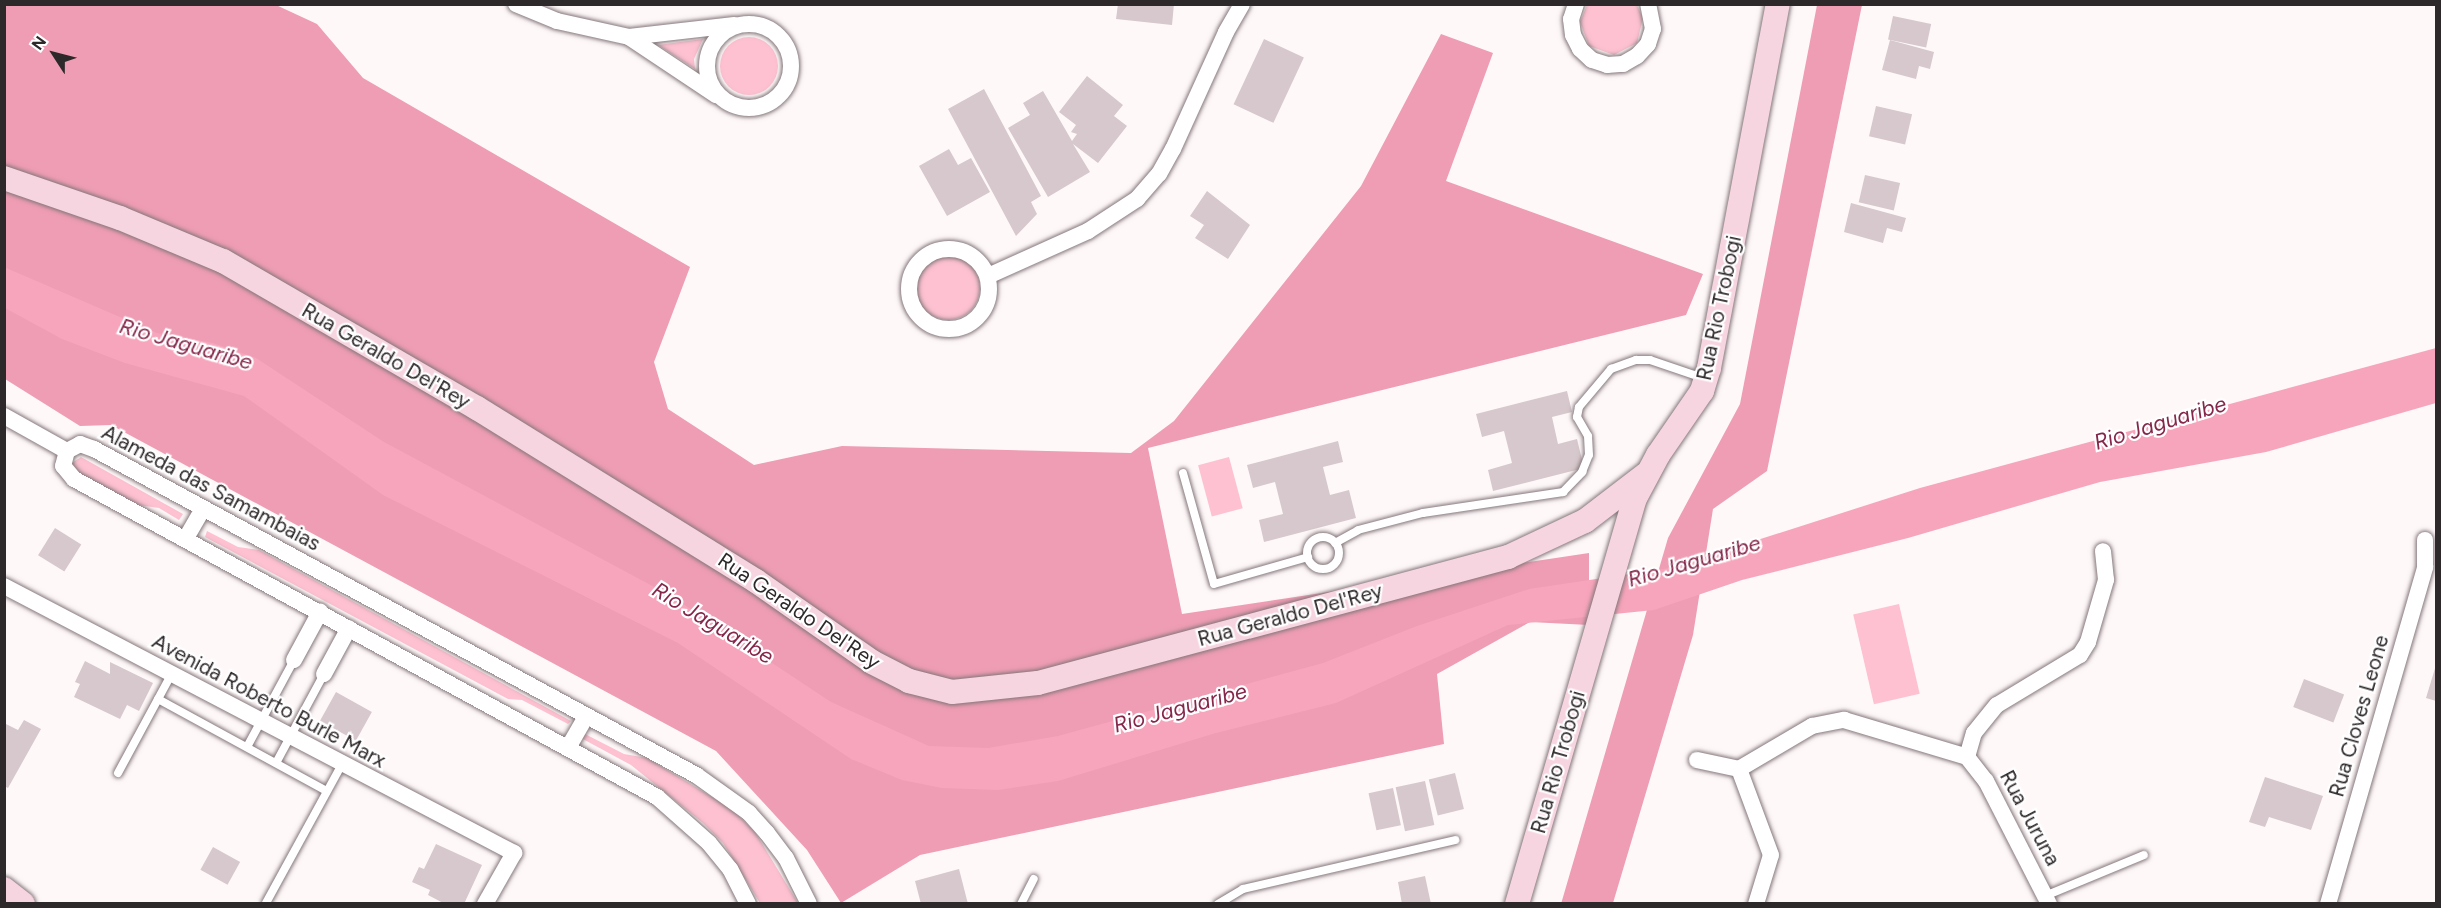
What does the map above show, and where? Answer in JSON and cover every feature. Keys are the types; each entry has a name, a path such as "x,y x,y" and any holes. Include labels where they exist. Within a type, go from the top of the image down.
{"main road":[{"name":"Rua Rio Trobogi","path":"1517,903 1618,555 1645,475 1689,413 1705,380 1778,4"},
{"name":"Rua Geraldo Del'Rey","path":"4,178 120,218 223,261 487,414 756,581 872,662 909,681 952,692 1038,683 1508,557 1586,521 1645,475"},
{"path":"4,889 23,903"}],"street":[{"path":"516,4 557,21 629,37 737,25 764,25 776,32 790,54 791,74 783,92 761,107 735,106 629,37"},
{"path":"1226,32 1230,4"},
{"path":"988,276 1088,231 1137,199 1159,174 1173,148 1226,32 1242,4"},
{"path":"1576,4 1571,19 1573,35 1580,49 1592,60 1607,65 1623,64 1648,44 1653,29 1648,4"},
{"path":"723,100 712,88 707,58 713,43 737,25"},
{"path":"959,249 971,255 988,276 988,302 981,314 959,328 933,327 913,309 909,296 913,270 921,259 939,250 959,249"},
{"path":"8,415 67,451 63,466 66,473 642,787 686,819 730,869 748,903"},
{"name":"Alameda das Samambaias","path":"67,451 80,444 88,446 696,775 749,813 786,858 809,903"},
{"path":"186,538 203,509"},
{"name":"Rua Cloves Leone","path":"2328,903 2425,567 2425,540"},
{"path":"1697,760 1739,769 1812,726 1835,721 1858,723 1967,757 1974,733 1996,705 2080,655 2088,642 2106,580 2103,551"},
{"name":"Avenida Roberto Burle Marx","path":"4,586 341,766 513,853 485,903"},
{"path":"294,660 320,612"},
{"path":"324,674 349,628"},
{"path":"569,746 586,716"},
{"name":"Rua Juruna","path":"1967,757 1986,781 2047,900"},
{"path":"1739,769 1771,855 1756,903"}],"lane":[{"path":"1335,543 1358,530 1423,513 1563,492 1582,472 1589,455 1588,436 1577,417 1579,407 1611,369 1636,360 1650,360 1705,380"},
{"path":"1184,473 1214,584 1308,557"},
{"path":"1319,537 1335,543 1339,554 1333,565 1321,568 1308,557 1309,545 1319,537"},
{"path":"247,747 294,660"},
{"path":"276,763 324,674"},
{"path":"118,773 171,675"},
{"path":"158,699 327,791"},
{"path":"266,903 341,766"},
{"path":"1218,903 1243,889 1455,840"},
{"path":"2047,900 2144,855"},
{"path":"1021,903 1034,879"}],"shaded area":[{"path":"4,5 276,5 317,24 363,78 690,267 654,362 668,409 754,465 842,446 1131,453 1174,421 1361,186 1441,34 1493,53 1446,181 1703,274 1686,315 1148,448 1182,614 1589,553 1589,625 1530,622 1437,674 1444,744 920,855 841,903 807,850 716,751 111,425 80,426 5,379"},
{"path":"1587,5 1637,5 1643,18 1637,43 1614,55 1589,46 1580,22"},
{"path":"1817,5 1862,5 1767,471 1713,509 1693,635 1613,903 1561,904 1668,538 1740,404"},
{"path":"749,37 760,39 773,50 778,66 776,77 765,90 749,95 738,93 725,82 720,66 722,55 733,42"},
{"path":"703,39 694,59 695,69 658,45"},
{"path":"948,256 966,262 974,270 980,288 974,306 966,314 948,320 930,314 922,306 916,288 922,270 930,262"},
{"path":"81,457 183,514 179,520 159,508 131,504 72,469 72,463"},
{"path":"1229,457 1243,508 1212,516 1198,465"},
{"path":"207,531 238,547 259,550 571,721 568,724 522,700 508,699 205,537"},
{"path":"1899,604 1920,694 1874,704 1853,615"},
{"path":"585,734 624,754 647,758 732,809 755,832 798,903 760,903 723,843 703,823 631,765 581,738"}],"water":[{"name":"Rio Jaguaribe","path":"4,267 157,333 213,343 256,358 384,442 671,596 831,702 929,746 988,748 1058,736 1323,663 1417,626 1529,589 1670,568 1920,488 2436,348 2436,403 2266,452 2100,482 1908,538 1742,580 1654,610 1508,625 1336,703 1216,733 1058,781 998,790 942,788 902,780 851,759 678,643 383,495 244,396 125,363 62,339 5,308"}],"building":[{"path":"1118,4 1174,4 1172,25 1116,19"},
{"path":"1893,16 1931,24 1926,48 1888,39"},
{"path":"1264,39 1304,58 1273,123 1234,104"},
{"path":"1890,40 1934,52 1930,69 1919,66 1916,79 1882,70"},
{"path":"1087,76 1123,105 1114,116 1127,126 1098,163 1073,144 1090,172 1048,197 1008,128 1030,115 1023,103 1043,91 1072,141 1077,134 1071,132 1076,125 1059,112"},
{"path":"984,89 1041,196 1031,202 1037,214 1016,236 948,109"},
{"path":"1876,106 1912,114 1905,145 1869,136"},
{"path":"949,149 958,165 971,158 990,192 947,216 919,166"},
{"path":"1865,175 1900,183 1894,210 1859,202"},
{"path":"1207,191 1250,225 1228,259 1195,238 1204,225 1190,216"},
{"path":"1851,203 1906,218 1902,232 1887,228 1883,243 1844,232"},
{"path":"1567,391 1572,412 1552,417 1558,444 1577,439 1584,468 1493,491 1488,470 1512,463 1504,431 1482,437 1476,414"},
{"path":"1338,441 1343,462 1323,467 1330,495 1349,490 1356,518 1264,542 1259,520 1283,514 1275,482 1253,488 1247,465"},
{"path":"55,528 81,544 64,572 38,555"},
{"path":"85,661 110,674 110,662 153,683 139,711 127,705 120,719 74,697 80,684 75,682"},
{"path":"2436,665 2436,701 2426,698"},
{"path":"2304,679 2344,694 2333,722 2293,707"},
{"path":"336,692 372,712 356,741 320,721"},
{"path":"24,720 41,729 8,788 4,786 4,723 18,730"},
{"path":"1455,773 1464,809 1438,815 1429,780"},
{"path":"2265,777 2323,796 2311,830 2269,817 2265,827 2249,822"},
{"path":"1425,781 1434,825 1405,831 1396,787"},
{"path":"1393,788 1401,825 1376,830 1369,793"},
{"path":"436,844 482,865 464,904 445,904 428,895 430,890 412,882 419,867 424,869"},
{"path":"213,847 240,862 228,885 200,870"},
{"path":"959,869 968,904 921,904 915,881"},
{"path":"1425,876 1431,904 1402,904 1398,882"}]}
